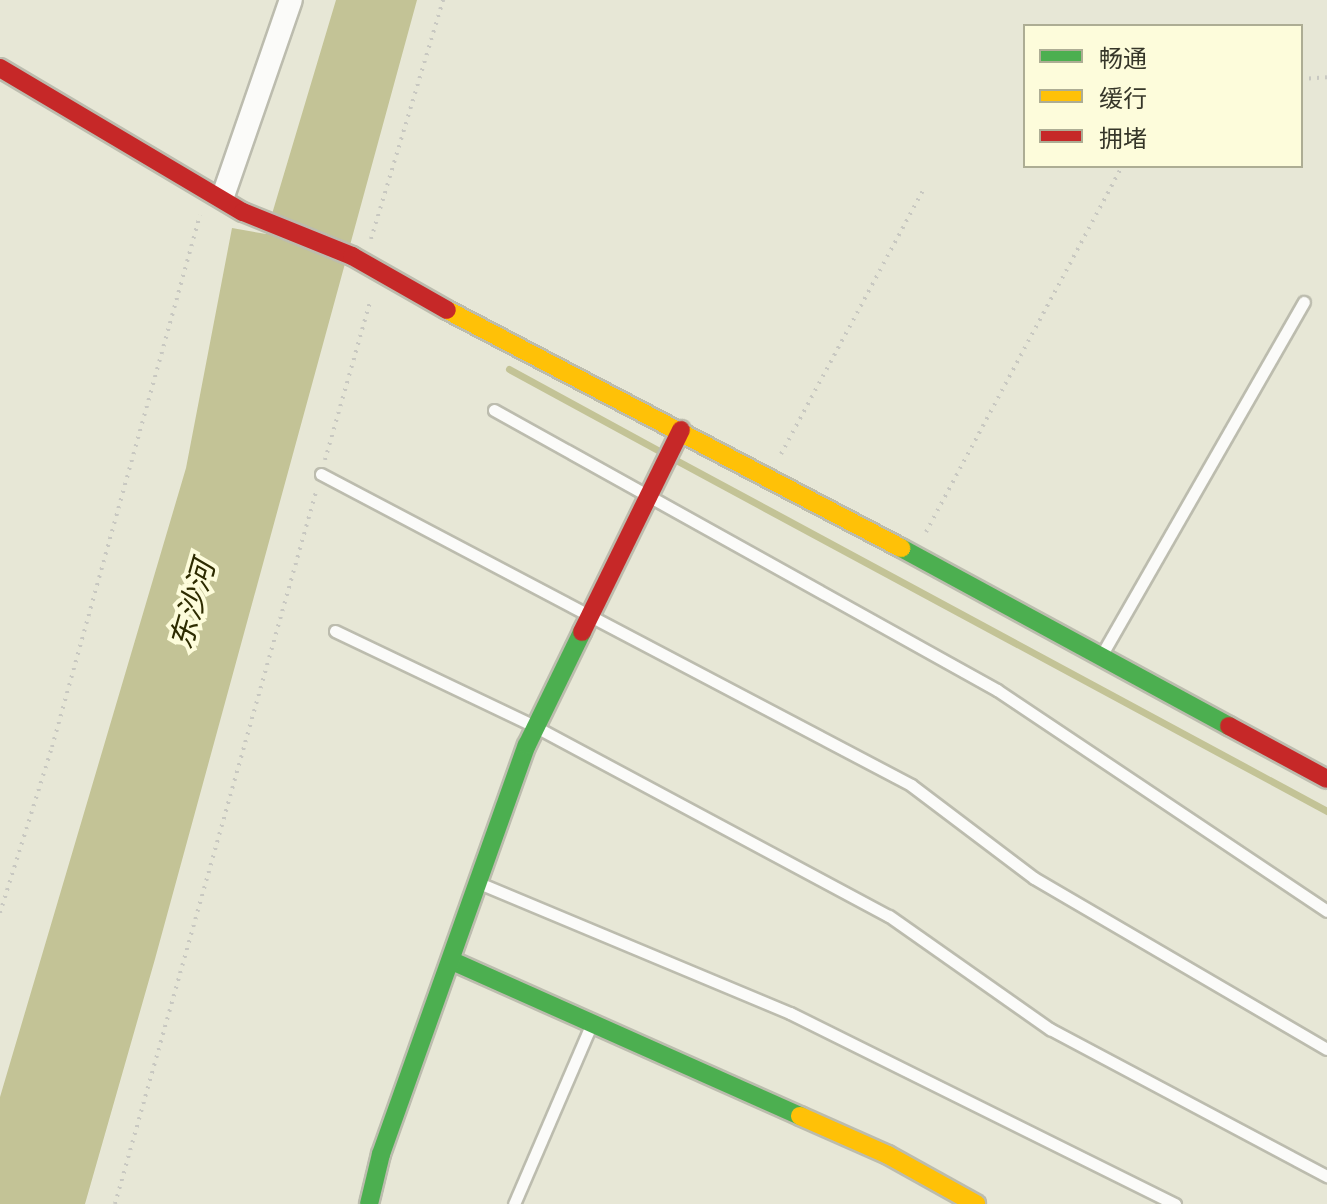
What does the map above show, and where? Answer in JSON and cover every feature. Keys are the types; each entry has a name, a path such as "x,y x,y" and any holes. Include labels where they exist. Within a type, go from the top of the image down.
{"street":[{"path":"216,192 291,0"},
{"path":"0,68 216,192 243,212 365,264 677,437 768,477 1326,775"},
{"path":"369,1204 381,1154 536,727 677,437"},
{"path":"452,961 888,1155 976,1204"}],"lane":[{"path":"1100,656 1304,302"},
{"path":"494,410 648,499 997,690 1327,911"},
{"path":"321,474 911,785 1034,878 1327,1049"},
{"path":"335,631 536,727 889,916 1050,1029 1327,1176"},
{"path":"479,883 803,1019 1175,1204"},
{"path":"514,1204 592,1023"}],"path":[{"path":"115,1204 321,474 365,264 443,0"},
{"path":"1303,79 1327,77"},
{"path":"914,555 1121,168"},
{"path":"768,477 925,187"},
{"path":"0,913 216,192"}],"water":[{"name":"东沙河","path":"336,0 417,0 155,959 85,1204 0,1204 0,1097 186,468 232,228 266,234"}],"waterway":[{"path":"509,369 663,453"},
{"path":"674,459 1327,811"}],"traffic: fast":[{"path":"901,548 1229,726"},
{"path":"369,1204 381,1154 527,745 582,632"},
{"path":"452,961 800,1116"}],"traffic: slow":[{"path":"447,310 901,548"},
{"path":"800,1116 888,1155 976,1204"}],"traffic: jam":[{"path":"0,68 243,212 352,256 447,310"},
{"path":"582,632 681,430"},
{"path":"1229,726 1327,779"}]}
